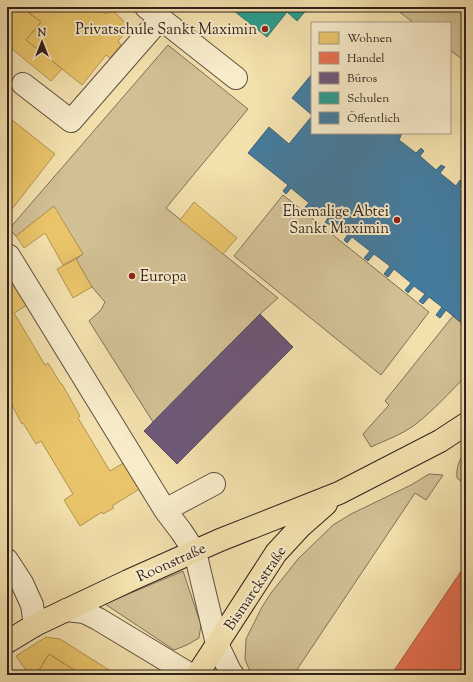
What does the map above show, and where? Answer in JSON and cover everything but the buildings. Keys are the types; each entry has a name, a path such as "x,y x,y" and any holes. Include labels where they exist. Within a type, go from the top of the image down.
{"main road":[{"path":"339,493 440,441 466,424"},
{"name":"Roonstraße","path":"7,642 35,625 128,581 220,540 339,493"},
{"name":"Bismarckstraße","path":"197,675 276,553 300,527 339,493"}],"street":[{"path":"24,84 71,121 153,13 236,78"},
{"path":"9,256 165,510 195,552 217,644 233,675"},
{"path":"165,510 214,484"},
{"path":"7,560 22,583 32,605 35,625"},
{"path":"66,610 84,612 98,619 191,675"}],"shaded area":[{"path":"393,7 466,7 466,62 451,51 451,22 413,22"},
{"path":"168,45 248,109 166,208 278,298 260,314 153,422 89,321 101,310 105,302 92,287 76,259 83,254 53,207 16,236 9,229"},
{"path":"283,195 429,312 381,375 234,256"},
{"path":"453,316 466,329 466,376 436,407 411,428 371,447 363,434 389,405 385,401"},
{"path":"466,451 466,486 457,478 457,474 460,460"},
{"path":"429,474 443,475 426,500 415,493 294,674 295,675 252,675 245,660 246,639 262,607 271,593 298,559 333,525 351,514 411,485"},
{"path":"183,571 201,625 199,638 187,645 174,650 105,604"}],"place":[{"name":"Privatschule Sankt Maximin","path":"265,29"},
{"name":"Ehemalige Abtei Sankt Maximin","path":"397,220"},
{"name":"Europa","path":"132,276"}]}
